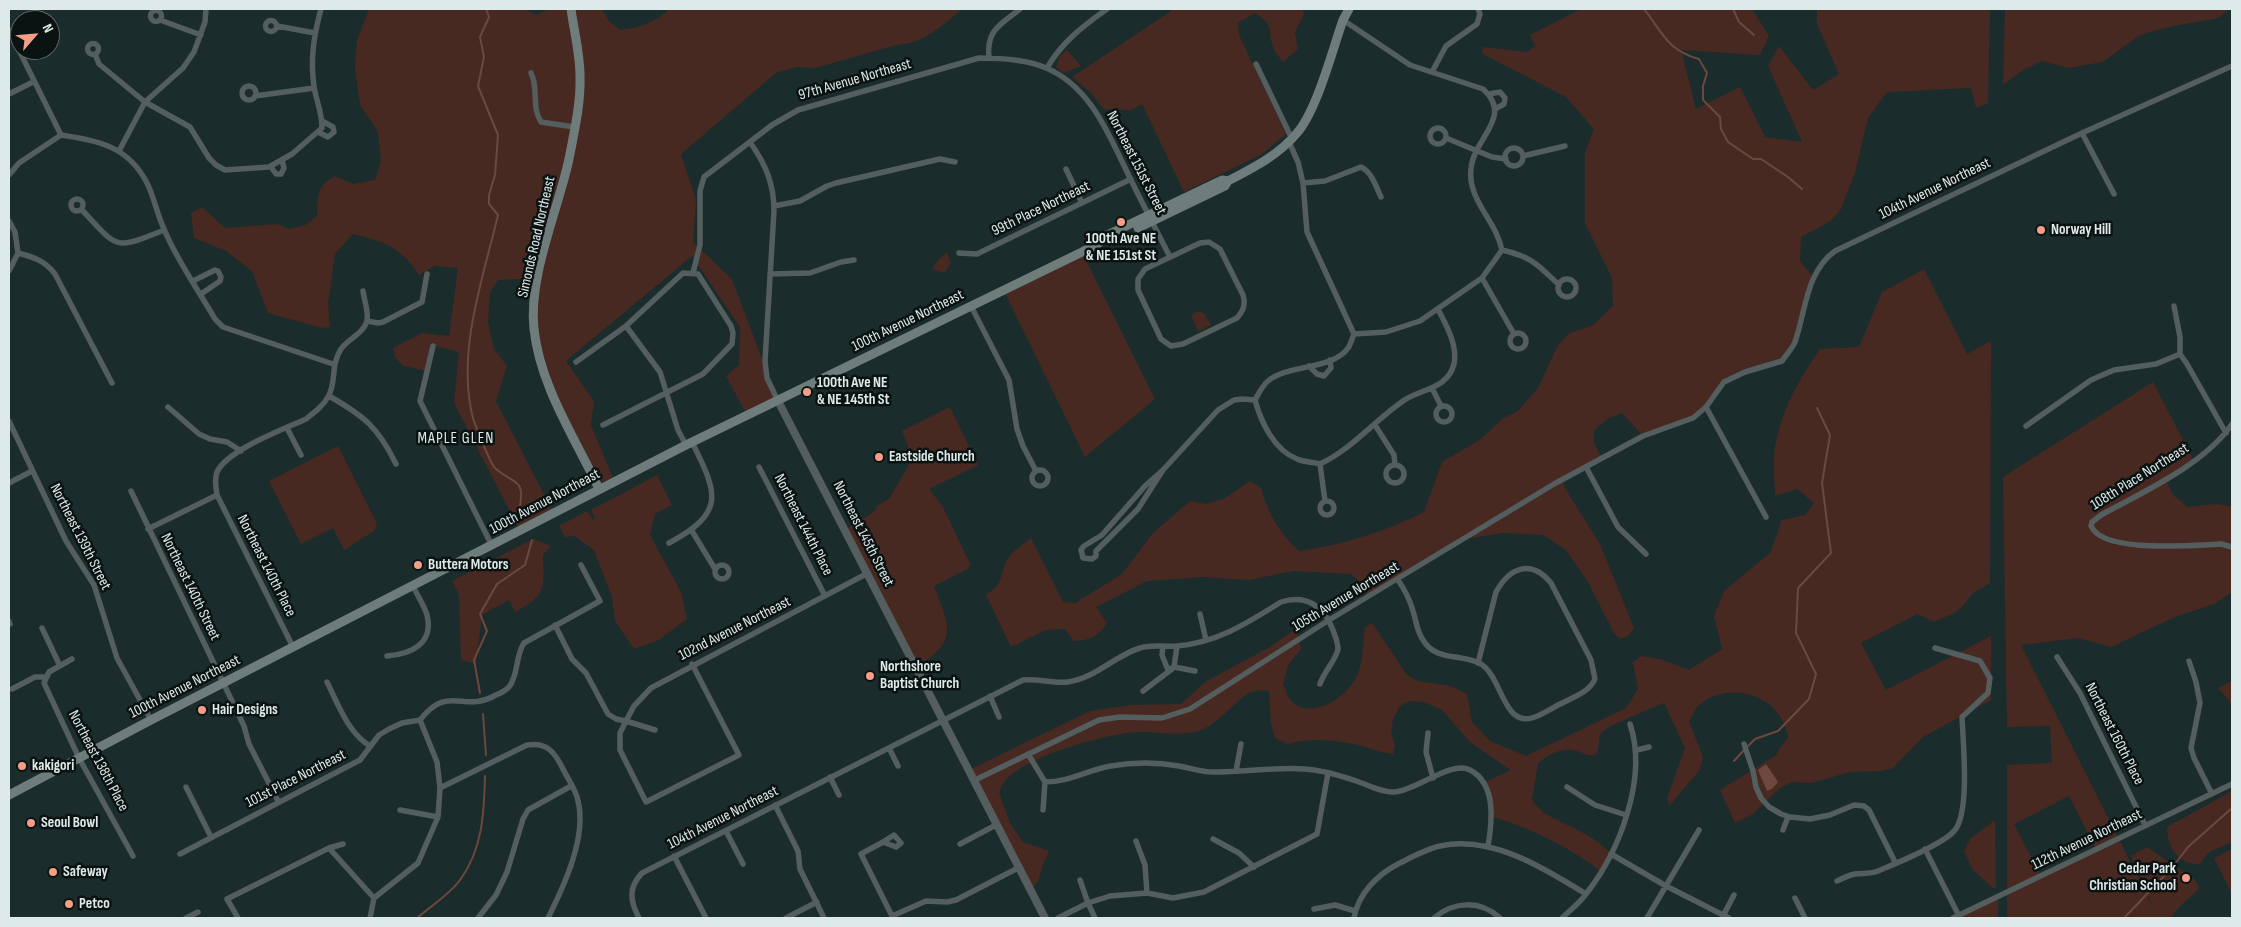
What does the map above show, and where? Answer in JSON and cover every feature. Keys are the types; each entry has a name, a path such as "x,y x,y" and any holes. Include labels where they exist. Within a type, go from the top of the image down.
{"main road":[{"name":"Simonds Road Northeast","path":"571,9 580,76 569,159 538,278 534,327 540,360 548,385 599,489"},
{"name":"100th Avenue Northeast","path":"9,795 689,443 1100,243 1102,238 1224,186 1228,180 1261,164 1291,140 1309,116 1343,20 1349,9"}],"street":[{"path":"119,151 145,102 183,68 194,52 201,35 206,9"},
{"path":"95,54 99,64 145,102 190,127 209,158 216,165 225,170 234,171 271,166 282,160 322,128 321,107 314,88 312,47 321,9"},
{"path":"988,58 987,46 991,34 1020,9"},
{"path":"1047,68 1069,39 1088,22 1107,9"},
{"path":"1432,72 1439,55 1446,46 1477,24 1480,14 1478,9"},
{"path":"160,20 201,35"},
{"path":"1343,20 1410,65 1483,89 1489,94 1495,109 1493,124 1475,152 1471,165 1472,188 1475,197 1495,228 1502,250"},
{"path":"277,26 315,33"},
{"path":"9,30 61,135"},
{"name":"97th Avenue Northeast","path":"693,274 700,245 700,191 704,177 784,116 798,110 961,62 988,58 1018,61 1047,68"},
{"path":"1255,400 1268,380 1330,360 1347,349 1354,334 1308,232 1303,183 1298,162 1291,140 1256,64"},
{"name":"104th Avenue Northeast","path":"1713,395 1724,382 1744,372 1782,361 1794,343 1813,277 1823,262 1835,251 2082,133 2232,66"},
{"name":"Northeast 151st Street","path":"1047,68 1075,88 1097,113 1170,257"},
{"path":"531,73 535,81 536,108 541,122 574,127"},
{"path":"9,94 34,82"},
{"path":"256,96 314,88"},
{"path":"1489,94 1500,92 1505,98 1504,104 1495,109"},
{"path":"318,132 328,136 334,132 333,127 322,121"},
{"path":"2082,133 2114,194"},
{"path":"9,175 25,158 61,135 103,142 119,151 136,164 147,184 164,230 216,319 223,327 333,364"},
{"path":"1446,138 1492,158 1506,159"},
{"name":"Northeast 145th Street","path":"750,142 767,168 773,188 774,206 765,362 767,378 975,780 1044,918"},
{"path":"1523,156 1565,146"},
{"path":"1513,148 1518,149 1523,156 1521,162 1517,165 1511,165 1506,159 1506,153 1513,148"},
{"path":"774,206 800,201 836,183 940,159 955,162"},
{"path":"271,166 276,174 281,174 284,168 282,160"},
{"path":"1303,183 1325,181 1360,167 1366,169 1371,176 1381,197"},
{"path":"1066,169 1082,203"},
{"name":"99th Place Northeast","path":"959,253 977,254 1131,179"},
{"path":"82,210 109,239 121,245 136,242 164,230"},
{"path":"9,221 15,232 18,253 9,271"},
{"path":"1200,243 1214,243 1220,248 1242,295 1243,312 1237,318 1183,344 1171,346 1161,338 1138,290 1138,279 1145,269 1170,257 1200,243"},
{"path":"1354,334 1386,332 1420,321 1482,278 1502,250"},
{"path":"1502,250 1531,260 1559,285"},
{"path":"18,253 48,264 112,383"},
{"path":"770,274 810,273 841,262 854,260"},
{"path":"193,281 215,270 218,271 221,278 220,281 201,294"},
{"path":"576,362 626,326 683,273 698,274 730,326 734,338 732,344 703,374 603,425"},
{"path":"367,321 383,322 422,302 427,274"},
{"path":"1482,278 1514,334"},
{"path":"148,529 217,495 215,481 222,464 241,451 318,410 329,396 333,364 344,344 365,326 367,321 362,291"},
{"path":"971,306 1009,380 1017,429 1023,446 1036,471"},
{"path":"2174,306 2180,337 2180,354 2226,433 2232,424"},
{"path":"1255,400 1264,424 1285,452 1297,460 1320,464 1335,456 1404,400 1444,381 1454,363 1452,337 1438,309"},
{"path":"626,326 660,372 678,430 689,443 710,480 712,490 710,508 703,519 692,531 669,543"},
{"path":"432,346 420,401 492,546"},
{"path":"2026,426 2091,380 2117,370 2156,364 2180,354"},
{"path":"1309,366 1317,374 1324,376 1330,368 1330,360"},
{"path":"1432,388 1441,406"},
{"name":"105th Avenue Northeast","path":"975,780 1099,720 1120,717 1162,718 1190,709 1329,620 1586,467 1643,436 1693,418 1706,407 1713,395"},
{"path":"329,396 353,410 370,424 384,439 396,464"},
{"path":"1163,470 1138,509 1096,551 1096,556 1092,559 1083,558 1081,550 1084,546 1102,535 1145,486 1163,470 1218,410 1234,400 1242,398 1255,400"},
{"path":"168,407 199,434 210,439 227,442 241,451"},
{"path":"1706,407 1766,517"},
{"name":"Northeast 139th Street","path":"9,421 66,540 94,585 117,658 151,720"},
{"path":"1375,425 1394,455 1395,465"},
{"path":"287,428 301,455"},
{"name":"108th Place Northeast","path":"2226,433 2184,468 2101,515 2092,522 2091,526 2099,536 2126,545 2221,544 2232,546"},
{"path":"1320,464 1325,500"},
{"name":"Northeast 144th Place","path":"759,467 825,596"},
{"path":"1586,467 1618,527 1646,554"},
{"path":"9,482 32,471"},
{"name":"Northeast 140th Street","path":"131,491 244,726 249,744 278,801"},
{"name":"Northeast 140th Place","path":"217,495 293,647"},
{"path":"692,531 716,569"},
{"name":"101st Place Northeast","path":"180,854 278,801 360,760 366,755 370,746 379,735 402,722 420,720 429,709 445,701 477,704 508,688 513,680 519,650 524,643 600,601 581,565"},
{"path":"1398,580 1410,601 1423,640 1428,646 1434,652 1478,662 1488,669 1496,679 1512,714 1526,719 1535,717 1589,689 1595,679 1590,660 1551,583 1537,570 1514,571 1500,584 1496,592 1478,662"},
{"name":"102nd Avenue Northeast","path":"692,664 739,755 646,802 620,750 620,734 634,706 651,688 692,664 868,573"},
{"path":"387,656 403,655 420,646 428,632 427,614 413,586"},
{"name":"104th Avenue Northeast","path":"639,918 633,906 632,887 642,873 889,748 942,719 1023,680 1034,678 1054,682 1080,679 1091,676 1128,652 1152,645 1177,646 1223,636 1281,602 1292,598 1304,599 1315,604 1329,620"},
{"path":"1200,614 1206,640"},
{"path":"1320,684 1324,672 1332,662 1338,647 1329,620"},
{"path":"554,626 572,659 586,673 608,714 616,719 655,730"},
{"path":"42,628 60,666"},
{"path":"1163,646 1164,664 1168,670 1173,668 1195,671"},
{"path":"1143,691 1173,668 1177,646"},
{"path":"1837,881 1853,874 1875,872 1925,849 1949,835 1960,822 1963,814 1962,717 1988,693 1990,678 1980,661 1934,648"},
{"name":"Northeast 160th Place","path":"2056,657 2080,693 2145,825"},
{"path":"12,689 35,677 45,676 72,659"},
{"path":"2189,661 2198,688 2200,703 2192,748 2194,758 2212,794"},
{"name":"Northeast 138th Place","path":"45,676 44,683 80,758 133,856"},
{"path":"327,682 359,740 370,746"},
{"path":"990,696 999,717"},
{"path":"370,918 374,898 418,863 438,817 440,788 436,762 420,720"},
{"path":"1562,918 1586,894 1611,854 1626,815 1636,774 1636,750 1630,724"},
{"path":"1428,733 1426,752 1433,778"},
{"path":"440,788 527,745 542,744 555,754 578,798 580,809 579,835 567,876 548,918"},
{"path":"1236,771 1241,744"},
{"path":"1744,744 1756,787 1761,798 1769,807 1788,816 1810,819 1830,815 1854,806 1864,806 1869,810 1895,862"},
{"path":"889,748 898,766"},
{"path":"1636,750 1649,748"},
{"path":"1028,754 1045,782 1043,810"},
{"path":"1045,782 1060,782 1111,766 1150,763 1177,765 1214,773 1304,769 1328,773 1382,791 1395,792 1408,790 1461,768 1469,770 1478,776 1490,802 1493,817 1488,846"},
{"path":"1058,918 1110,896 1147,893 1174,898 1192,895 1254,867 1317,834 1328,773"},
{"path":"830,778 839,795"},
{"name":"112th Avenue Northeast","path":"1956,917 2232,784"},
{"path":"478,918 496,895 507,872 523,819 528,810 572,786"},
{"path":"186,787 211,837"},
{"path":"1567,787 1595,805 1626,815"},
{"path":"775,805 798,850 800,869 824,918"},
{"path":"400,810 438,817"},
{"path":"1782,830 1788,816"},
{"path":"960,844 996,825"},
{"path":"726,830 743,864"},
{"path":"1647,918 1699,830"},
{"path":"1213,839 1239,854 1254,867"},
{"path":"1136,841 1145,865 1147,893"},
{"path":"883,842 861,854 893,917 926,901 947,902 956,900 1018,868"},
{"path":"238,918 227,899 329,848 343,844"},
{"path":"1354,918 1355,911 1369,886 1378,877 1422,852 1439,846 1454,844 1488,846 1545,869 1586,894"},
{"path":"329,848 374,898"},
{"path":"1925,849 1956,917"},
{"path":"1611,854 1725,917 1734,895"},
{"path":"674,856 706,918"},
{"path":"1080,880 1095,918"},
{"path":"1795,898 1805,918"},
{"path":"786,918 816,902"},
{"path":"1434,918 1452,907 1462,904 1482,907 1500,918"},
{"path":"1314,909 1335,905 1355,911"},
{"path":"186,918 198,912"}],"shaded area":[{"path":"369,9 525,9 536,15 549,9 602,9 609,21 620,30 647,24 670,9 962,9 932,33 915,41 815,68 796,67 776,73 681,154 696,200 693,242 732,279 777,399 747,415 726,376 739,365 740,327 692,256 566,361 594,401 591,425 613,478 602,482 548,385 534,327 538,278 498,280 490,292 488,322 494,349 507,366 496,401 553,512 520,531 454,403 459,352 433,345 427,371 403,366 395,357 393,348 422,333 449,336 458,268 435,266 419,275 406,258 391,247 353,234 335,254 328,304 330,327 321,328 268,313 252,271 226,251 194,238 191,213 202,207 225,228 277,224 290,229 305,225 317,216 319,192 324,183 335,176 353,184 375,180 381,160 378,132 360,105 355,69 357,40"},
{"path":"1174,9 1302,9 1304,14 1295,32 1298,49 1283,62 1274,49 1269,26 1265,21 1255,13 1238,23 1239,35 1286,134 1262,154 1184,192 1142,104 1131,110 1104,109 1091,93 1072,77"},
{"path":"1581,9 1752,9 1769,36 1760,55 1681,50 1696,109 1740,87 1765,137 1802,142 1768,66 1779,46 1813,90 1839,74 1817,24 1817,9 1990,9 1988,103 1976,108 1971,88 1887,92 1868,118 1855,173 1840,211 1829,222 1801,237 1800,261 1813,277 1794,343 1782,361 1724,382 1693,418 1643,436 1622,413 1609,418 1594,430 1594,443 1602,458 1563,479 1564,486 1600,544 1634,628 1628,636 1620,639 1614,633 1588,582 1566,550 1543,535 1503,533 1465,539 1368,597 1363,585 1351,574 1293,571 1249,580 1202,577 1147,581 1096,607 1107,623 1093,637 1074,641 1065,629 1045,630 1011,647 986,595 996,587 1009,557 1031,538 1063,602 1075,603 1122,574 1153,533 1190,501 1206,504 1225,498 1250,481 1261,488 1275,522 1299,551 1363,537 1394,526 1424,512 1442,462 1481,439 1502,419 1518,411 1538,388 1558,345 1570,333 1593,325 1613,306 1612,278 1585,223 1585,153 1594,129 1566,97 1483,54 1482,47 1527,52 1535,46 1530,35"},
{"path":"2005,9 2229,9 2218,18 2169,27 2140,35 2103,62 2068,68 2042,61 2023,70 2003,85"},
{"path":"1067,50 1081,66 1063,73 1056,67 1060,56"},
{"path":"947,252 951,263 944,273 932,269 939,259"},
{"path":"1082,252 1155,399 1085,457 1004,291"},
{"path":"1924,269 1967,354 1991,341 1990,583 1973,593 1962,607 1954,613 1934,622 1917,614 1861,643 1886,690 1991,636 1991,700 1923,737 1893,768 1881,771 1850,772 1812,783 1792,782 1780,788 1753,814 1735,823 1720,790 1775,756 1788,737 1784,723 1776,711 1765,702 1753,696 1740,693 1726,693 1712,697 1699,705 1689,721 1703,757 1699,771 1669,806 1667,798 1685,748 1664,703 1641,712 1604,730 1599,738 1596,755 1563,750 1550,755 1538,763 1532,800 1544,813 1589,836 1611,854 1601,871 1549,839 1493,817 1483,783 1511,770 1471,743 1442,710 1424,702 1410,701 1400,706 1393,719 1391,732 1395,746 1393,754 1358,745 1332,741 1313,740 1287,744 1275,738 1271,724 1269,690 1254,691 1247,694 1214,723 1198,731 1176,734 1138,732 1088,741 1032,762 1006,780 999,792 1010,823 1023,842 1049,851 1039,879 1031,891 969,770 1090,711 1131,705 1181,704 1205,682 1270,647 1297,628 1301,649 1288,665 1283,685 1292,702 1310,709 1320,707 1330,703 1347,690 1360,669 1365,627 1372,623 1407,675 1418,681 1451,686 1467,694 1472,722 1490,741 1526,756 1626,708 1638,689 1633,662 1641,656 1660,659 1689,670 1722,649 1714,616 1724,591 1770,553 1782,520 1805,515 1814,503 1797,489 1775,496 1774,462 1779,428 1790,400 1804,373 1820,349 1859,347 1882,292"},
{"path":"1199,311 1205,314 1211,325 1198,331 1191,315"},
{"path":"2153,382 2193,459 2165,478 2173,495 2188,507 2215,504 2232,506 2232,592 2214,604 2175,617 2111,647 2079,638 2021,645 2155,911 2131,856 2147,847 2195,880 2199,887 2172,918 2007,918 2007,765 2052,763 2050,726 2007,727 2003,477","holes":["2069,796 2096,849 2041,876 2014,824"]},
{"path":"950,407 978,465 929,489 943,507 970,564 969,568 934,586 947,623 945,641 930,658 916,667 845,530 875,511 877,506 889,499 910,463 908,446 902,431"},
{"path":"338,446 377,524 374,531 344,550 333,528 301,544 269,481"},
{"path":"657,475 672,505 655,514 650,535 681,592 687,619 659,640 634,649 615,621 612,597 594,550 575,536 565,537 559,526 587,511 593,520 595,518 591,510"},
{"path":"533,539 551,546 543,555 544,576 541,590 533,601 515,612 509,600 482,615 476,664 461,660 459,595 452,581"},
{"path":"2232,681 2232,707 2229,700 2218,688"},
{"path":"1766,764 1778,782 1772,789 1767,791 1758,770"},
{"path":"2232,791 2232,842 2209,852 2200,864 2192,864 2180,858 2169,841 2167,827"},
{"path":"1995,820 1996,888 1993,888 1973,870 1964,851 1970,839"},
{"path":"2232,849 2232,892 2231,892 2214,858"},
{"path":"1998,898 1998,918 1953,918"}],"waterway":[{"path":"486,9 489,17 480,37 484,57 478,86 498,135 495,175 489,195 489,204 498,215 479,290 469,342 469,393 473,418 492,464 519,486 521,491 519,510"},
{"path":"1644,9 1673,46 1699,59 1707,73 1703,86 1703,100 1720,117 1721,129 1728,142 1753,159 1761,159 1802,189"},
{"path":"1733,9 1739,22 1754,35"},
{"path":"1747,747 1755,739 1778,731 1809,699 1816,674 1796,633 1798,588 1831,553 1822,483 1830,435 1817,408"},
{"path":"480,693 474,660 487,631 480,614 497,584 525,565 532,540"},
{"path":"483,714 486,755"},
{"path":"1734,761 1744,750"},
{"path":"417,918 451,890 468,868 481,830 485,776"},
{"path":"2124,918 2171,869 2188,847 2232,808"}],"place":[{"name":"100th Ave NE & NE 151st St","path":"1121,222"},
{"name":"Norway Hill","path":"2041,230"},
{"name":"100th Ave NE & NE 145th St","path":"807,392"},
{"name":"Eastside Church","path":"879,457"},
{"name":"Buttera Motors","path":"418,565"},
{"name":"Northshore Baptist Church","path":"870,676"},
{"name":"Hair Designs","path":"202,710"},
{"name":"kakigori","path":"22,766"},
{"name":"Seoul Bowl","path":"31,823"},
{"name":"Safeway","path":"53,872"},
{"name":"Cedar Park Christian School","path":"2186,878"},
{"name":"Petco","path":"69,904"}],"district":[{"name":"MAPLE GLEN","path":"456,439"}]}
